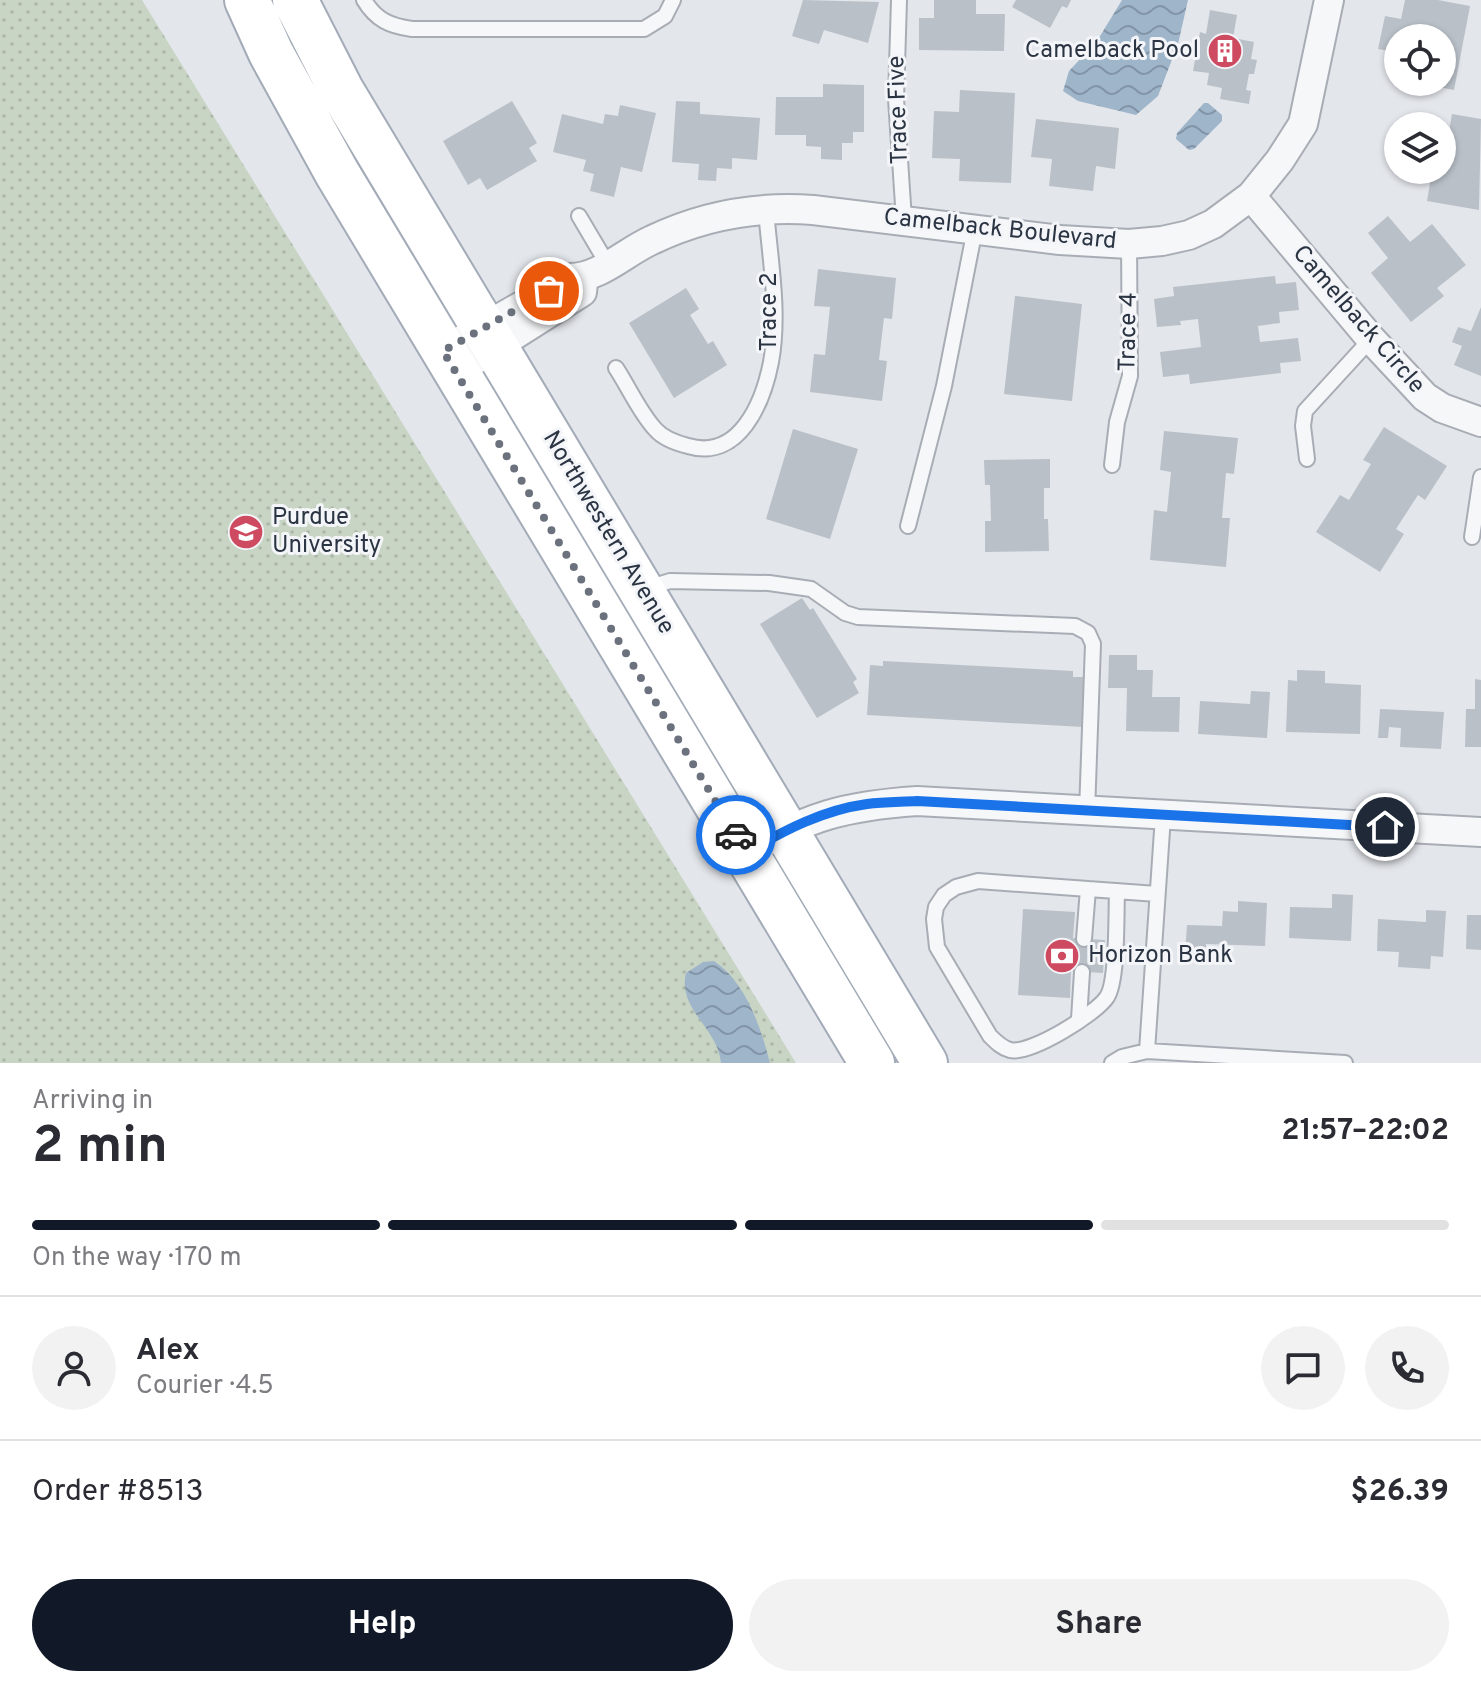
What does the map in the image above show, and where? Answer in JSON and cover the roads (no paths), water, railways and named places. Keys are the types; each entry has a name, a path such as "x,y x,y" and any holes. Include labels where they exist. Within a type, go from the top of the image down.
{"main road":[{"name":"Northwestern Avenue","path":"247,0 271,53 330,160 872,1063"},
{"name":"Northwestern Avenue","path":"295,0 341,90 925,1063"}],"street":[{"name":"Camelback Boulevard","path":"450,362 490,338 582,292 596,272 649,241 679,228 737,213 813,210 1060,240 1129,244 1189,235 1213,224 1251,196 1280,160 1303,124 1329,0"},
{"name":"Camelback Circle","path":"1251,196 1371,339 1425,397 1442,408 1481,422"},
{"path":"747,852 786,830 825,814 917,801 1481,832"}],"lane":[{"path":"364,0 378,18 393,26 412,29 644,29 665,16 673,0"},
{"name":"Trace Five","path":"899,0 896,99 904,220"},
{"name":"Trace 2","path":"616,368 655,430 673,442 696,449 712,448 728,443 743,430 762,391 774,334 766,210"},
{"path":"579,216 596,272"},
{"path":"908,526 944,386 975,229"},
{"name":"Trace 4","path":"1112,465 1117,422 1131,365 1129,244"},
{"path":"1307,459 1303,426 1305,411 1371,339"},
{"path":"1472,537 1481,477"},
{"path":"643,589 670,581 769,583 811,589 845,613 858,617 1075,626 1088,633 1093,644 1087,812"},
{"path":"1147,1051 1163,816"},
{"path":"1117,891 1113,980 1107,997 1079,1019 1027,1049 1012,1051 1000,1045 990,1036 937,947 934,919 936,907 944,895 968,883 1088,889 1117,891 1157,894"},
{"path":"1084,939 1088,889"},
{"path":"1079,1019 1082,972"},
{"path":"1112,1063 1122,1057 1147,1051 1345,1063"}],"water":[{"path":"1122,0 1188,0 1178,44 1158,96 1136,115 1078,101 1063,91 1069,71 1097,41"},
{"path":"1204,103 1222,115 1222,121 1194,149 1189,150 1176,139 1177,133"},
{"path":"714,961 735,981 751,1007 770,1063 721,1063 713,1039 692,1008 685,986 686,973 703,962"}],"place":[{"name":"Camelback Pool","path":"1225,51"},
{"name":"Purdue University","path":"246,532"},
{"name":"Horizon Bank","path":"1062,956"}]}
